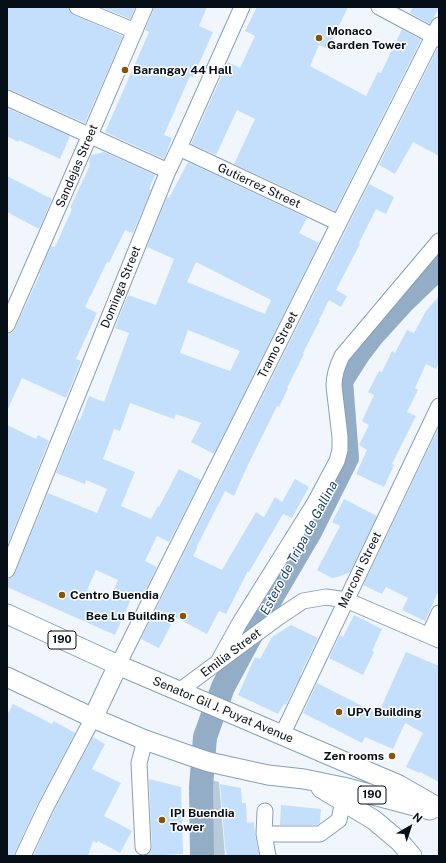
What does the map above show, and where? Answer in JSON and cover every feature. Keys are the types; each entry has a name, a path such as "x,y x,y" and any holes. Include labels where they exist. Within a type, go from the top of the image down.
{"main road":[{"name":"Senator Gil J. Puyat Avenue","path":"7,614 118,666 399,785 439,808"},
{"path":"93,718 118,666"},
{"name":"190","path":"7,677 93,718 145,740 191,756 268,775 304,779 343,787 439,812"},
{"path":"304,779 343,800 379,824 400,842 412,856"}],"street":[{"path":"77,7 135,31"},
{"name":"Sandejas Street","path":"7,325 11,307 90,136 144,7"},
{"name":"Dominga Street","path":"7,570 168,171 242,7"},
{"path":"379,7 437,33"},
{"name":"Tramo Street","path":"118,666 339,223 437,33"},
{"path":"7,98 168,171"},
{"name":"Gutierrez Street","path":"179,148 339,223"},
{"path":"222,660 239,624 314,504 337,460 340,450 340,437 334,378 342,356 439,241"},
{"name":"Marconi Street","path":"282,735 439,406"},
{"name":"Emilia Street","path":"179,691 303,601 326,597 346,600 434,637"},
{"path":"434,637 439,613"},
{"path":"23,856 46,807 93,718"},
{"path":"143,848 139,763 145,740"},
{"path":"264,834 320,834 339,820 343,800"},
{"path":"265,811 264,834 268,856"}],"shaded area":[{"path":"207,779 219,782 225,856 210,856"}],"building":[{"path":"7,7 68,7 70,12 74,15 123,36 85,123 7,89"},
{"path":"101,7 135,7 130,19"},
{"path":"154,7 207,7 199,26 213,32 193,77 190,76 164,135 172,138 164,159 105,132 149,32 145,30"},
{"path":"257,7 348,7 328,49 319,45 310,66 366,96 378,72 381,73 402,29 421,40 335,211 234,164 255,119 237,110 216,155 191,144 228,62 240,68 255,36 245,31"},
{"path":"413,7 439,8 430,24 410,13"},
{"path":"437,49 439,50 439,156 413,142 395,174 379,165"},
{"path":"9,109 70,136 60,159 7,136 7,112"},
{"path":"104,152 155,175 149,189 151,190 133,233 125,230 109,263 107,262 85,307 97,313 76,359 81,361 66,398 22,378 7,411 7,338 15,329 51,246 55,247 72,209 70,208 90,165 89,161 91,155"},
{"path":"188,162 307,218 299,233 319,243 214,454 191,442 201,423 176,414 174,419 130,403 120,431 114,429 103,459 135,472 121,506 151,519 179,469 201,480 169,542 157,536 145,561 157,567 140,601 132,597 115,635 7,587 7,579 12,577 15,573 48,493 97,513 107,489 86,480 85,484 56,473 89,396 104,402 129,333 115,328 128,295 156,305 174,259 147,247 167,197 169,198","holes":["196,262 271,300 265,314 187,282","188,330 240,351 230,371 180,353","96,570 118,580 110,599 87,590"]},
{"path":"7,176 52,199 39,229 7,212"},
{"path":"369,184 394,197 386,214 376,209 336,290 347,296 341,307 329,300 279,407 277,406 234,496 225,491 193,556 222,570 256,512 264,517 275,497 282,502 295,479 309,487 292,518 283,514 249,572 248,571 226,614 219,611 207,634 175,617 159,648 141,639"},
{"path":"439,296 439,362 436,369 426,364 415,388 418,390 407,412 416,416 392,464 394,465 384,487 356,474 367,450 359,445 369,425 362,421 374,395 368,392 379,371 382,372 392,351 395,353 407,330 414,333 426,311"},
{"path":"7,425 36,439 38,435 49,441 7,546"},
{"path":"439,427 439,590 425,621 402,610 408,598 386,587 382,594 363,585"},
{"path":"344,499 377,516 350,572 332,578 317,570 340,526 332,522"},
{"path":"354,615 382,629 372,651 374,652 363,675 329,658 340,635 343,637"},
{"path":"291,625 318,638 286,705 284,704 278,714 238,695 255,657 260,659 272,637"},
{"path":"406,652 439,666 439,782 420,772 419,773 406,767 423,733 405,723 393,749 365,737 362,743 303,713 317,683 378,714"},
{"path":"13,704 52,724 54,721 75,733 38,803 14,856 7,856 7,715"},
{"path":"93,737 105,744 92,769 121,783 104,816 132,831 120,853 98,841 97,843 93,841 88,856 33,856 54,811"},
{"name":"IPI Buendia Tower","path":"149,779 181,787 183,854 145,856 151,851 152,847"},
{"path":"220,784 241,788 242,803 246,803 247,823 254,822 259,856 227,856"},
{"path":"281,805 321,809 320,823 317,825 280,825"}],"waterway":[{"name":"Estero de Tripa de Gallina","path":"202,856 201,787 205,737 223,687 266,607 310,532 347,458 341,381 372,336 403,302 439,267"}],"place":[{"name":"Monaco Garden Tower","path":"319,38"},
{"name":"Barangay 44 Hall","path":"125,70"},
{"name":"Centro Buendia","path":"62,595"},
{"name":"Bee Lu Building","path":"183,616"},
{"name":"UPY Building","path":"339,712"},
{"name":"Zen rooms","path":"392,756"},
{"name":"IPI Buendia Tower","path":"162,820"}]}
